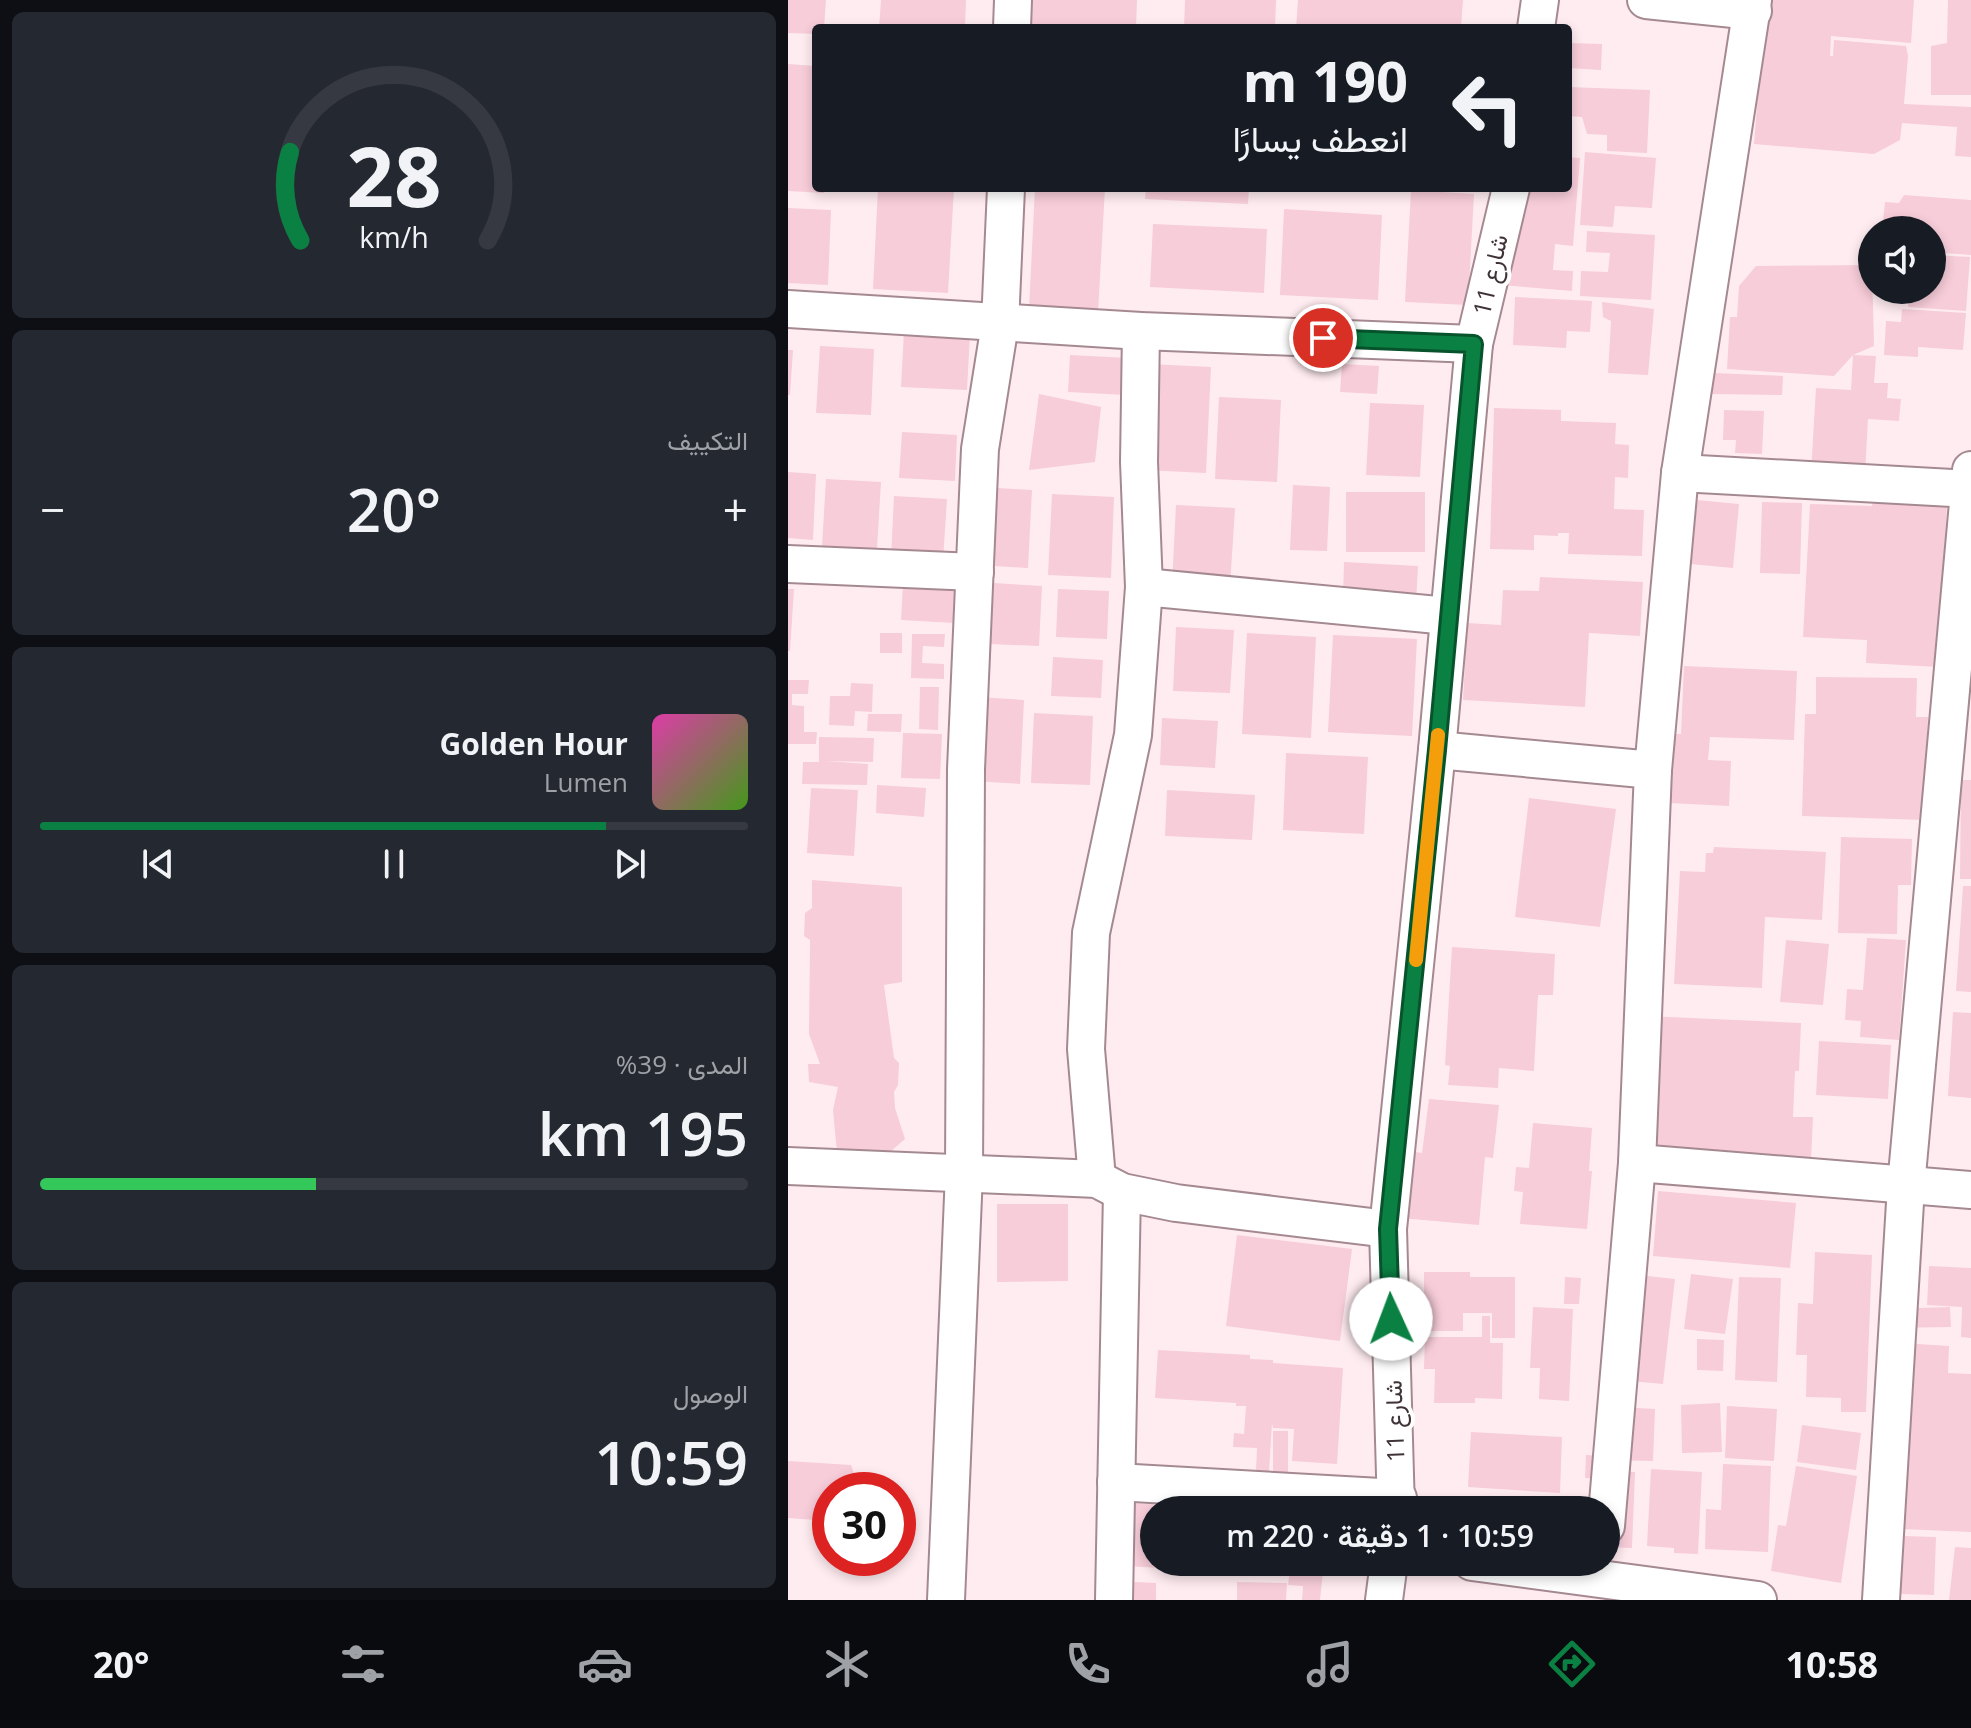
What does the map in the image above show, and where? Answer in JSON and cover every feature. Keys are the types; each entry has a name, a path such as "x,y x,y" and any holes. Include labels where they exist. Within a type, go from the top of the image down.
{"street":[{"path":"1012,24 1013,0"},
{"path":"1537,24 1540,0"},
{"path":"1609,1496 1637,1163 1653,770 1680,473 1753,6 1646,0"},
{"path":"946,1600 964,1173 966,769 980,449 1000,324 1006,192"},
{"name":"شارع 11","path":"1397,1496 1388,1229 1437,750 1474,344 1510,192"},
{"path":"788,309 1000,324 1474,344"},
{"path":"1114,1600 1116,1482 1110,1186 1086,1049 1091,933 1133,735 1144,587 1139,462 1141,331"},
{"path":"1680,473 1970,483 1906,1186 1881,1600"},
{"path":"788,564 975,572"},
{"path":"1144,587 1448,616"},
{"path":"1437,750 1653,770"},
{"path":"1637,1163 1971,1190"},
{"path":"788,1166 964,1173 1110,1186 1176,1203 1388,1229"},
{"path":"1116,1482 1295,1496"},
{"path":"1384,1600 1387,1576"},
{"path":"1572,1576 1758,1600"}],"building":[{"path":"788,0 826,0 824,24 812,24 812,34 788,33"},
{"path":"881,0 966,0 965,24 879,24"},
{"path":"1025,0 1137,0 1136,24 1023,24"},
{"path":"1185,0 1276,0 1275,24 1184,24"},
{"path":"1298,0 1463,0 1461,24 1296,24"},
{"path":"1759,0 1914,0 1911,43 1831,36 1830,56 1833,56 1834,40 1906,46 1904,104 1971,107 1971,157 1955,156 1957,127 1902,123 1900,140 1874,154 1754,144 1763,31"},
{"path":"1948,0 1971,0 1971,95 1931,95 1931,46 1947,43"},
{"path":"1572,43 1602,44 1601,70 1572,68"},
{"path":"788,64 812,66 812,192 824,193 788,191"},
{"path":"1572,87 1650,90 1647,153 1607,151 1607,135 1587,134 1582,117 1572,116"},
{"path":"1585,152 1656,158 1652,208 1615,206 1613,227 1580,225"},
{"path":"1572,157 1580,158 1573,246 1555,244 1553,270 1573,271 1572,291 1501,285 1509,192 1572,192"},
{"path":"878,192 954,192 948,293 873,289"},
{"path":"1035,192 1105,192 1098,313 1029,309"},
{"path":"1146,192 1249,192 1248,204 1145,199"},
{"path":"1411,192 1474,194 1468,305 1405,302"},
{"path":"1904,195 1971,200 1971,255 1946,253 1946,216 1884,216 1885,202 1899,203"},
{"path":"788,208 831,210 828,285 788,283"},
{"path":"1284,209 1382,215 1378,300 1280,295"},
{"path":"1153,224 1267,229 1264,293 1150,287"},
{"path":"1587,231 1655,235 1651,300 1580,296 1581,271 1608,272 1610,253 1586,252"},
{"path":"1946,256 1970,257 1966,311 1908,307 1908,304 1946,304"},
{"path":"1858,265 1858,304 1873,304 1874,346 1853,355 1834,376 1727,369 1730,317 1737,317 1739,286 1756,266"},
{"path":"1515,297 1592,301 1590,332 1567,331 1566,348 1513,345"},
{"path":"1602,302 1654,309 1648,375 1608,373 1611,321 1603,317"},
{"path":"1902,309 1966,313 1963,350 1918,347 1918,357 1884,355 1886,321 1901,322"},
{"path":"904,331 970,334 967,390 901,387"},
{"path":"820,346 874,349 871,415 816,413"},
{"path":"788,350 793,350 790,395 788,395"},
{"path":"1070,355 1128,358 1126,395 1068,392"},
{"path":"1853,355 1876,356 1874,383 1888,383 1887,398 1901,399 1899,421 1868,419 1865,474 1811,472 1816,388 1851,390"},
{"path":"1149,364 1211,367 1206,473 1144,470"},
{"path":"1342,364 1379,366 1377,394 1340,392"},
{"path":"1714,373 1783,376 1782,395 1711,394"},
{"path":"1039,394 1101,407 1095,462 1029,470"},
{"path":"1219,397 1281,400 1277,482 1215,479"},
{"path":"1370,403 1424,405 1420,477 1366,475"},
{"path":"1494,408 1561,410 1561,421 1616,423 1615,444 1629,445 1628,478 1615,477 1614,509 1644,510 1642,556 1568,554 1569,533 1534,535 1534,550 1490,549"},
{"path":"1724,410 1764,411 1762,454 1735,453 1736,440 1723,440"},
{"path":"902,432 957,435 955,481 899,478"},
{"path":"788,472 816,474 813,540 788,538"},
{"path":"826,479 881,482 877,549 822,546"},
{"path":"1293,485 1330,487 1327,551 1290,550"},
{"path":"982,487 1032,490 1028,568 977,565"},
{"path":"1346,492 1425,492 1425,552 1346,552"},
{"path":"1052,494 1114,497 1111,578 1048,575"},
{"path":"894,496 947,499 943,560 891,557"},
{"path":"1686,499 1739,504 1733,568 1680,563"},
{"path":"1873,501 1947,504 1938,667 1866,663 1867,640 1803,637 1810,504 1872,506"},
{"path":"1762,502 1802,503 1800,574 1760,573"},
{"path":"1176,505 1235,508 1230,587 1172,584"},
{"path":"1344,562 1418,566 1416,603 1343,599"},
{"path":"1540,577 1643,582 1640,636 1589,633 1585,707 1463,700 1467,623 1501,625 1503,590 1539,591"},
{"path":"993,583 1042,586 1039,646 990,644"},
{"path":"903,584 957,586 955,623 901,620"},
{"path":"788,589 794,589 790,651 788,651"},
{"path":"1058,589 1109,591 1107,639 1056,637"},
{"path":"1176,627 1234,630 1230,693 1173,691"},
{"path":"880,633 902,633 902,653 880,653"},
{"path":"1247,633 1316,637 1311,738 1242,734"},
{"path":"912,634 945,634 944,647 923,646 922,663 944,664 944,679 911,678"},
{"path":"1333,635 1417,639 1412,736 1328,732"},
{"path":"1053,657 1103,660 1101,698 1051,696"},
{"path":"1684,666 1797,671 1794,740 1710,737 1708,760 1731,761 1729,806 1668,803 1671,734 1681,734"},
{"path":"1816,677 1917,678 1916,717 1928,717 1925,820 1802,816 1805,714 1816,714"},
{"path":"788,680 809,680 808,694 792,694 792,705 804,706 804,732 817,732 816,744 788,744"},
{"path":"851,683 873,684 872,712 855,711 854,726 829,725 830,696 850,696"},
{"path":"920,687 939,687 938,730 919,729"},
{"path":"978,697 1024,700 1020,784 974,781"},
{"path":"1034,713 1093,716 1090,785 1031,783"},
{"path":"868,714 902,714 901,732 867,731"},
{"path":"1162,718 1218,721 1215,768 1160,765"},
{"path":"903,733 942,734 940,779 901,778"},
{"path":"819,737 874,738 873,762 825,761 868,764 867,785 802,784 803,762 819,762"},
{"path":"1286,753 1368,757 1364,834 1283,830"},
{"path":"1961,780 1971,780 1971,879 1960,879"},
{"path":"877,785 926,788 924,817 876,813"},
{"path":"811,788 858,790 854,856 807,853"},
{"path":"1167,790 1255,795 1252,840 1165,836"},
{"path":"1529,798 1616,809 1600,927 1515,917"},
{"path":"1841,837 1912,839 1911,885 1898,885 1897,934 1838,933"},
{"path":"1714,847 1826,852 1822,920 1765,917 1762,988 1674,984 1680,871 1705,872 1706,853 1713,853"},
{"path":"812,880 902,887 902,982 884,985 894,1058 899,1063 898,1085 894,1092 895,1108 905,1139 891,1151 837,1153 833,1110 838,1087 809,1082 808,1064 820,1064 809,1034 810,940 804,936 805,913 812,908"},
{"path":"1963,886 1971,886 1971,992 1956,991"},
{"path":"1867,938 1906,940 1899,1040 1860,1037 1861,1021 1845,1020 1847,989 1863,990"},
{"path":"1786,940 1829,944 1823,1005 1780,1002"},
{"path":"1452,947 1555,954 1553,995 1538,995 1534,1071 1499,1068 1498,1088 1448,1085 1450,1066 1445,1065"},
{"path":"1953,1012 1971,1013 1971,1098 1948,1096"},
{"path":"1647,1016 1801,1023 1793,1117 1813,1117 1811,1160 1653,1152"},
{"path":"1819,1041 1891,1045 1888,1099 1816,1095"},
{"path":"1429,1099 1499,1105 1493,1158 1485,1157 1479,1225 1401,1218 1408,1151 1422,1153"},
{"path":"1533,1123 1592,1128 1587,1229 1520,1224 1523,1192 1514,1191 1516,1167 1529,1168"},
{"path":"1658,1191 1796,1203 1790,1268 1653,1256"},
{"path":"997,1204 1068,1204 1068,1281 997,1282"},
{"path":"1237,1235 1352,1249 1340,1341 1226,1326"},
{"path":"1815,1252 1872,1255 1866,1412 1841,1412 1841,1398 1806,1397 1807,1355 1796,1355 1798,1303 1813,1304"},
{"path":"1917,1265 1918,1308 1950,1307 1951,1327 1888,1328"},
{"path":"1929,1266 1971,1268 1971,1338 1961,1337 1962,1307 1927,1305"},
{"path":"1424,1272 1470,1272 1470,1277 1515,1277 1515,1338 1492,1338 1492,1313 1463,1313 1463,1331 1424,1331"},
{"path":"1619,1273 1675,1279 1663,1384 1608,1379"},
{"path":"1691,1274 1733,1279 1725,1334 1684,1329"},
{"path":"1565,1277 1581,1278 1579,1304 1564,1304"},
{"path":"1739,1277 1781,1278 1777,1382 1735,1380"},
{"path":"1533,1307 1573,1309 1569,1401 1539,1399 1540,1368 1530,1368"},
{"path":"1482,1316 1490,1316 1490,1343 1503,1343 1502,1399 1475,1398 1475,1403 1434,1403 1435,1369 1424,1369 1425,1337 1482,1337"},
{"path":"1697,1339 1724,1340 1723,1371 1697,1370"},
{"path":"1902,1343 1949,1346 1948,1373 1971,1374 1971,1532 1901,1529"},
{"path":"1158,1350 1250,1355 1250,1359 1273,1360 1273,1363 1343,1368 1337,1464 1292,1461 1294,1429 1273,1428 1272,1423 1269,1471 1256,1470 1257,1448 1233,1447 1234,1433 1244,1434 1246,1406 1155,1398"},
{"path":"1720,1403 1722,1452 1682,1453 1681,1405"},
{"path":"1602,1406 1655,1409 1653,1461 1606,1460 1606,1471 1635,1472 1632,1548 1620,1548 1620,1496 1604,1496 1604,1479 1585,1478 1586,1455 1600,1456"},
{"path":"1727,1406 1777,1409 1774,1461 1725,1458"},
{"path":"1802,1425 1861,1433 1856,1470 1797,1462"},
{"path":"1273,1431 1288,1431 1288,1474 1273,1474"},
{"path":"1471,1432 1562,1437 1560,1493 1468,1487"},
{"path":"788,1461 851,1465 854,1472 812,1472 812,1520 788,1518"},
{"path":"1723,1464 1771,1466 1768,1552 1705,1549 1706,1509 1721,1510"},
{"path":"1796,1466 1857,1476 1841,1583 1771,1571 1778,1525 1786,1526"},
{"path":"1651,1469 1702,1472 1698,1554 1674,1553 1674,1548 1647,1546"},
{"path":"1129,1503 1140,1504 1140,1567 1126,1566"},
{"path":"1873,1535 1936,1537 1934,1595 1872,1593"},
{"path":"1955,1547 1971,1548 1971,1600 1949,1600"},
{"path":"1289,1576 1323,1576 1320,1600 1302,1600 1303,1586 1288,1585"},
{"path":"1114,1581 1156,1583 1156,1600 1114,1600"},
{"path":"1237,1582 1287,1583 1286,1600 1237,1600"}],"slow traffic":[{"path":"1416,960 1438,735"}],"route":[{"path":"1323,338 1474,344 1437,750 1388,1229 1391,1319"}]}
